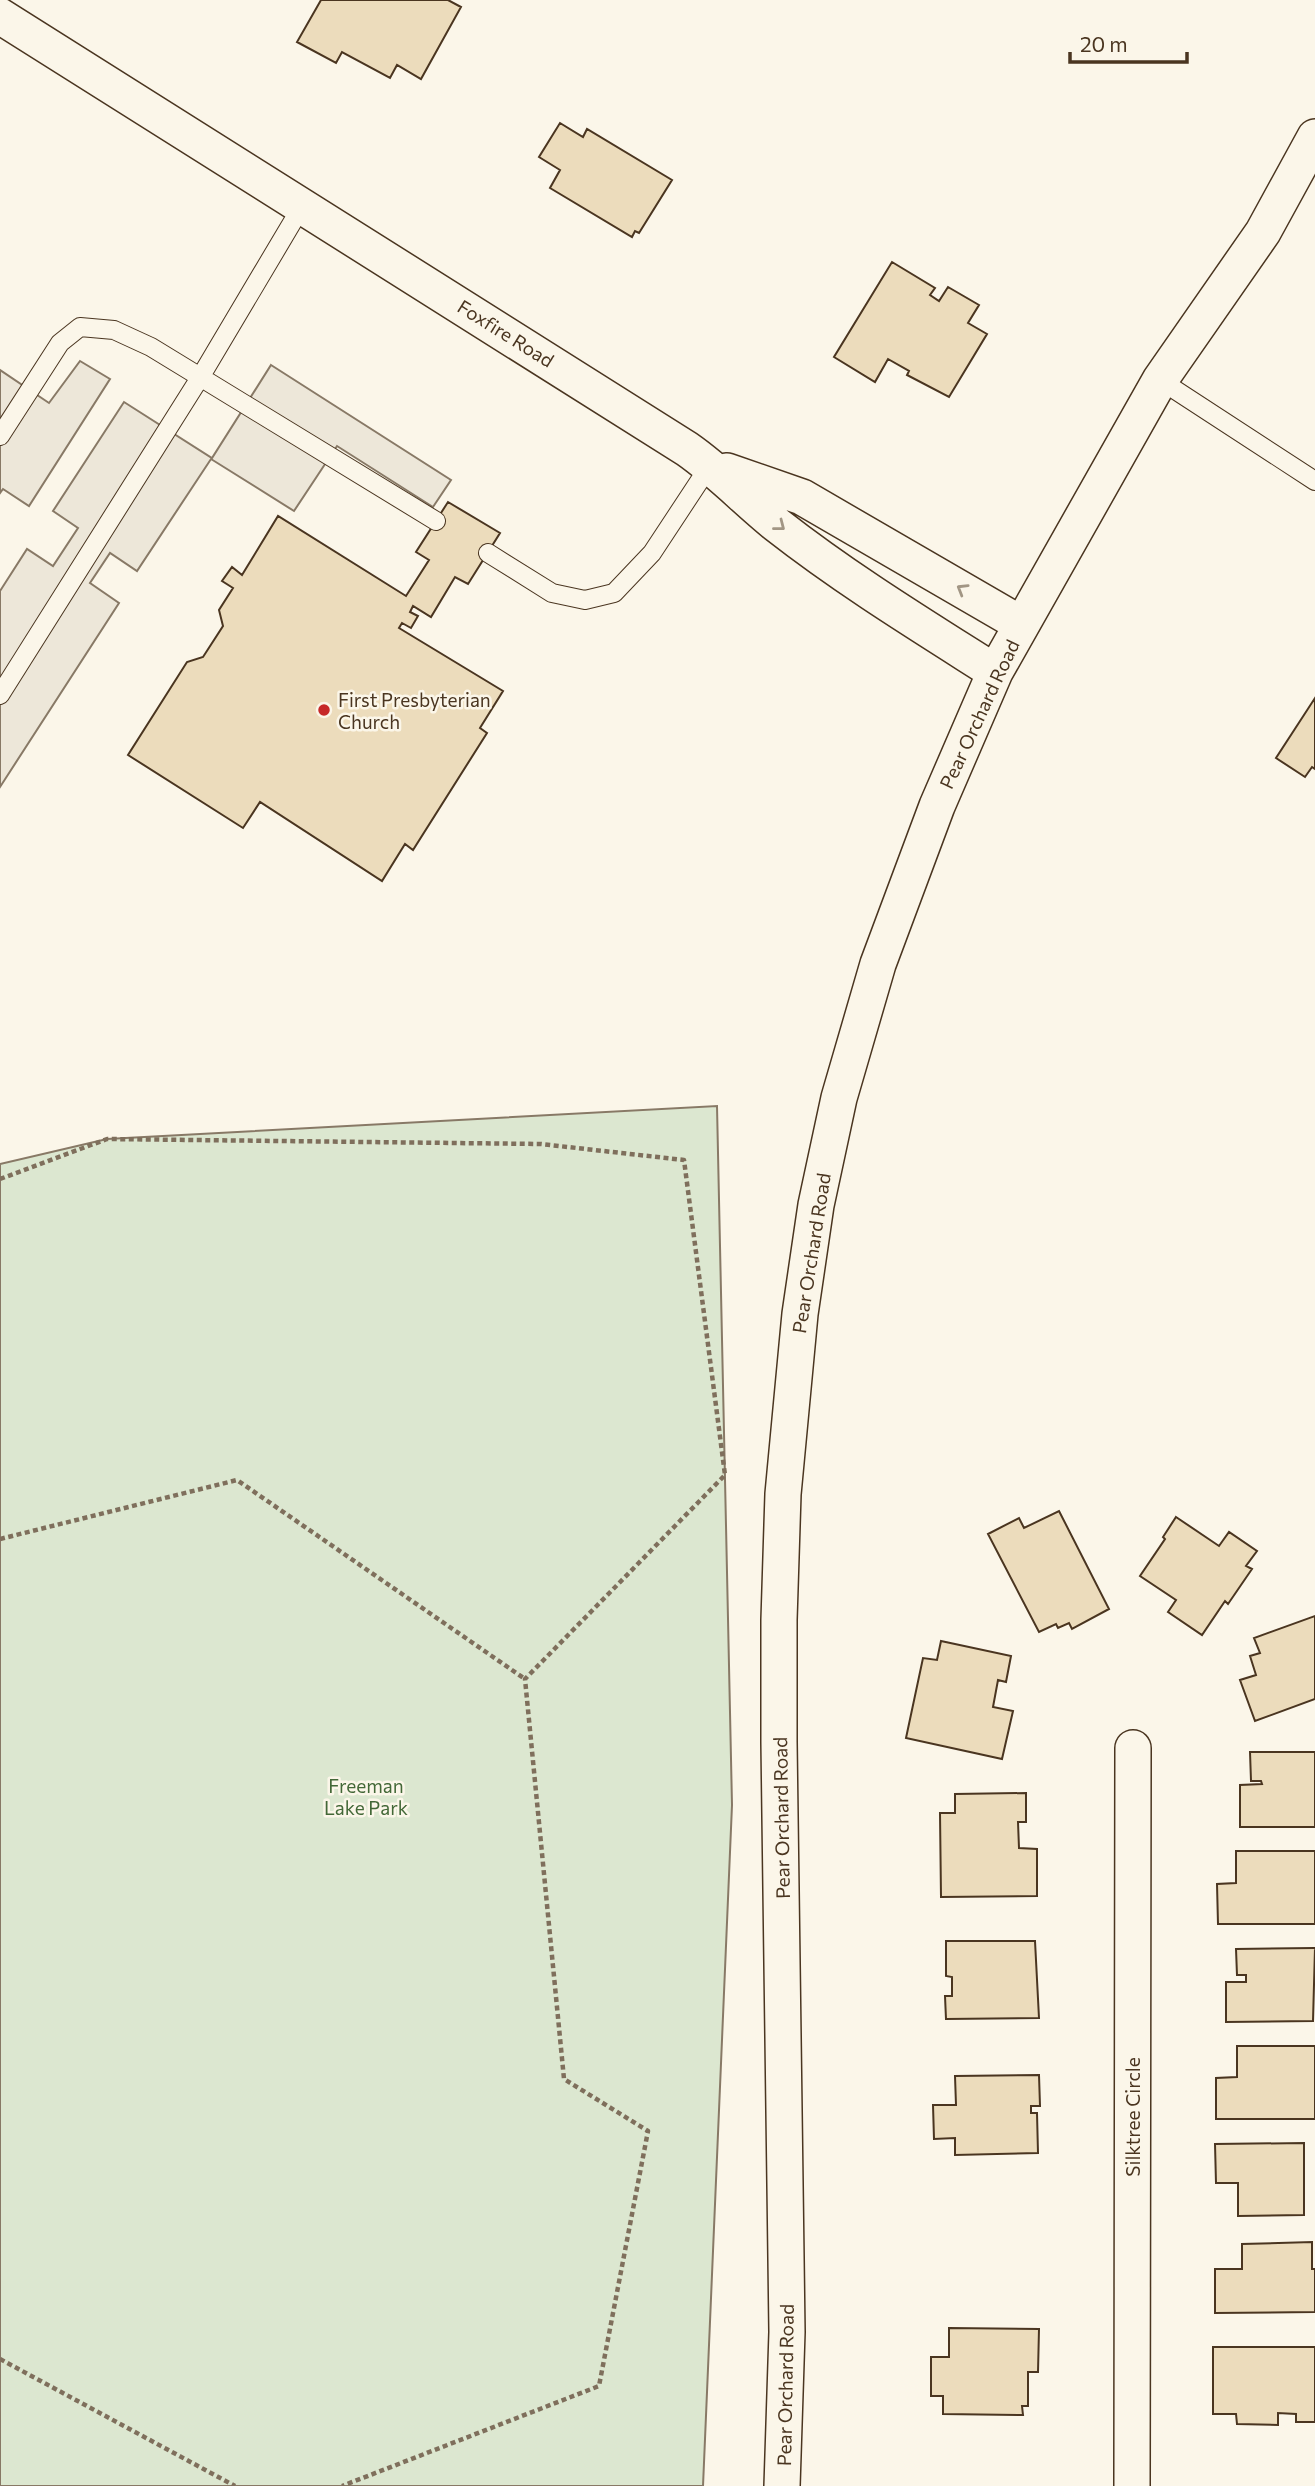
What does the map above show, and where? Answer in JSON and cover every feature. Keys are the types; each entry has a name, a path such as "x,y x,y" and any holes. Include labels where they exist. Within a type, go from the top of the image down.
{"street":[{"name":"Foxfire Road","path":"0,16 482,317 710,465 776,524 873,594 995,672"},
{"name":"Pear Orchard Road","path":"782,2486 788,2332 779,1620 783,1494 797,1338 816,1205 839,1098 878,964 937,806 995,672 1160,380 1264,232 1315,137"},
{"path":"710,465 802,497 1021,624"},
{"name":"Silktree Circle","path":"1132,2486 1133,1748"}],"lane":[{"path":"0,695 201,376 302,206"},
{"path":"0,436 60,343 80,327 114,330 151,347 201,376 436,521"},
{"path":"1160,380 1315,481"},
{"path":"488,553 552,593 585,600 614,593 652,553 710,465"}],"path":[{"path":"0,1179 107,1139 541,1144 684,1160 725,1475 526,1679 564,2079 648,2131 599,2386 342,2486"},
{"path":"0,1539 237,1480 526,1679"},
{"path":"0,2359 235,2486"}],"green space":[{"name":"Freeman Lake Park","path":"717,1106 732,1805 703,2486 0,2486 0,1164 107,1139"}],"shaded area":[{"path":"80,361 110,379 29,506 3,489 0,493 0,370 49,403"},
{"path":"271,365 451,480 433,507 337,446 294,511 211,459 137,571 110,553 90,583 119,603 0,787 0,591 27,549 53,566 78,528 53,511 124,402 212,458"}],"building":[{"path":"321,0 448,0 461,7 421,79 397,65 390,78 342,52 336,63 297,42"},
{"path":"560,123 583,137 587,129 672,180 639,233 635,231 632,237 550,188 560,170 539,157"},
{"path":"892,262 935,288 930,295 939,301 948,287 979,305 968,323 987,334 949,397 907,375 909,371 888,359 875,382 834,357"},
{"name":"First Presbyterian Church","path":"448,502 500,533 468,584 455,577 431,617 413,606 410,612 418,616 411,628 402,623 399,628 503,691 480,728 487,733 413,850 405,844 382,881 260,802 243,828 128,755 187,662 203,657 223,626 219,610 233,588 222,581 232,567 242,575 278,516 406,596 429,560 416,552"},
{"path":"1315,698 1315,769 1312,767 1305,777 1276,758"},
{"path":"1059,1511 1109,1609 1072,1629 1069,1623 1058,1628 1056,1624 1039,1632 988,1534 1019,1518 1024,1528"},
{"path":"1176,1517 1219,1546 1229,1532 1257,1551 1246,1566 1252,1569 1228,1604 1225,1601 1202,1635 1168,1612 1176,1600 1140,1576"},
{"path":"1315,1616 1315,1699 1255,1721 1240,1680 1256,1675 1250,1656 1260,1653 1254,1638"},
{"path":"941,1641 1011,1656 1006,1682 998,1680 993,1707 1013,1711 1002,1759 906,1738 923,1658 937,1660"},
{"path":"1250,1752 1315,1752 1315,1827 1240,1827 1240,1785 1262,1784 1261,1781 1251,1781"},
{"path":"1026,1793 1026,1822 1018,1822 1019,1848 1037,1849 1037,1896 941,1897 940,1813 955,1813 955,1794"},
{"path":"1236,1851 1315,1851 1315,1924 1218,1924 1217,1884 1236,1883"},
{"path":"946,1941 1035,1941 1039,2018 946,2019 945,1996 952,1996 952,1977 946,1976"},
{"path":"1315,1948 1313,2021 1226,2022 1226,1982 1246,1982 1246,1975 1237,1975 1236,1949"},
{"path":"1237,2046 1315,2046 1315,2119 1216,2119 1216,2078 1237,2077"},
{"path":"1039,2075 1040,2106 1031,2106 1031,2113 1037,2113 1038,2153 955,2155 955,2138 934,2139 933,2105 956,2105 955,2076"},
{"path":"1304,2143 1304,2215 1238,2216 1238,2183 1216,2183 1215,2144"},
{"path":"1312,2242 1315,2312 1215,2313 1215,2269 1242,2269 1242,2244"},
{"path":"949,2328 1039,2329 1038,2372 1028,2372 1028,2406 1022,2406 1023,2415 943,2414 943,2396 931,2396 931,2357 949,2357"},
{"path":"1213,2347 1315,2347 1315,2422 1296,2422 1296,2414 1278,2413 1278,2425 1237,2424 1236,2414 1213,2414"}],"place":[{"name":"First Presbyterian Church","path":"324,710"}]}
